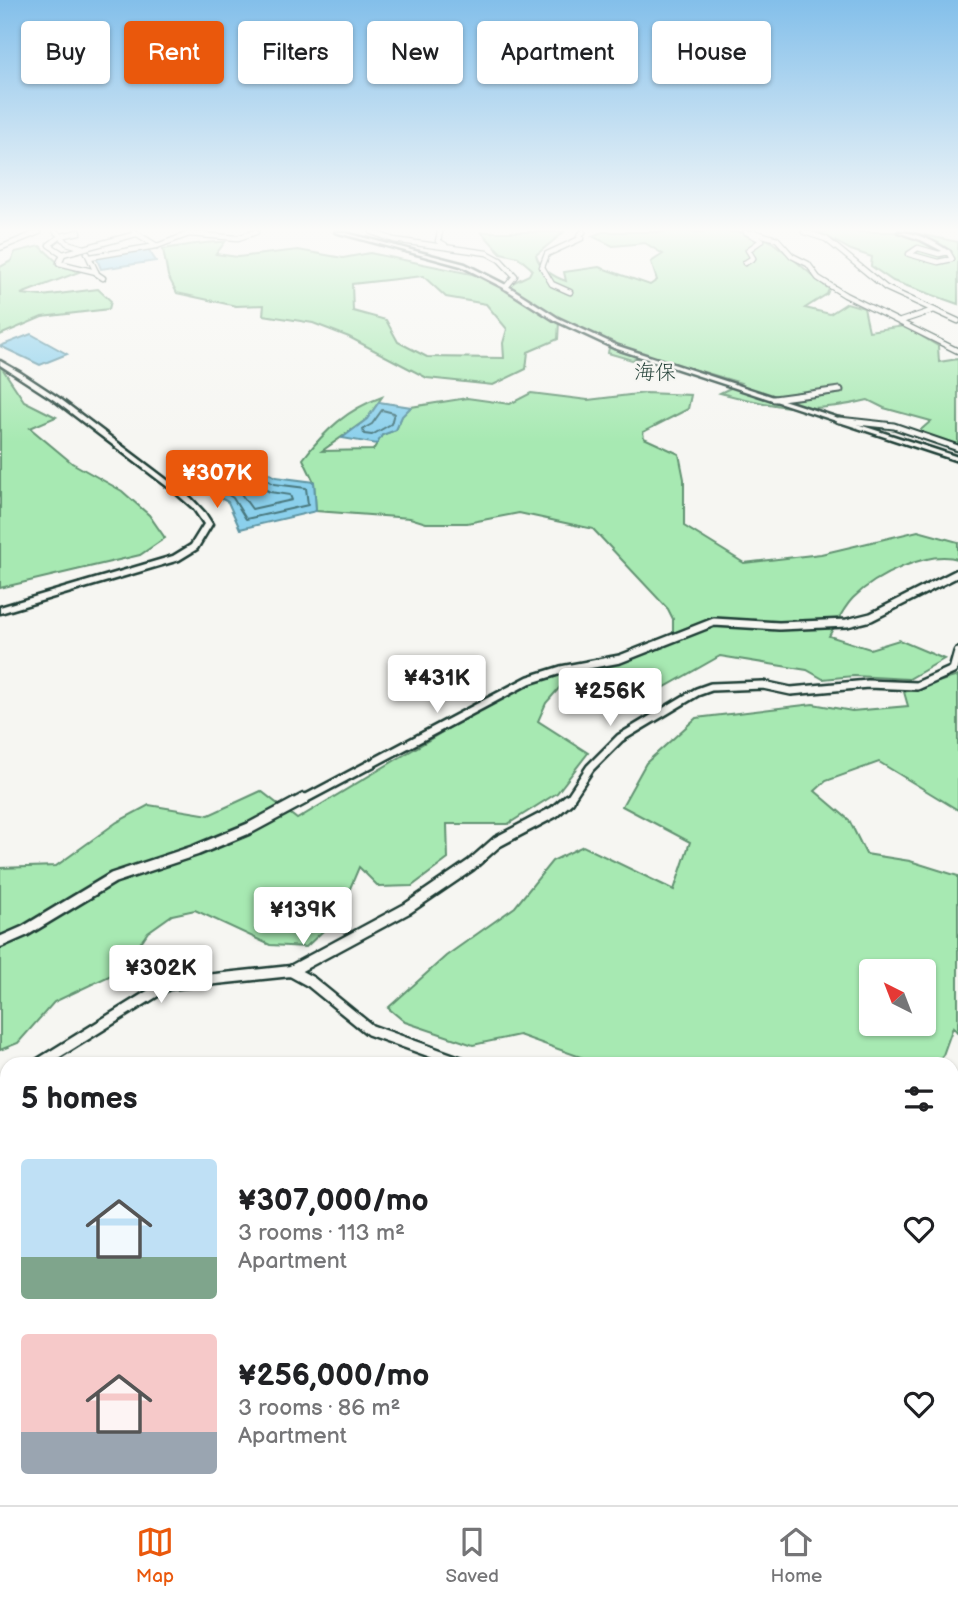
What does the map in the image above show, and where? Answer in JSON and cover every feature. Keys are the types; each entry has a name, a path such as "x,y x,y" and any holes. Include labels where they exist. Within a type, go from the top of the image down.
{"street":[{"path":"531,302 556,319 607,343 958,459"},
{"path":"861,302 958,351"},
{"path":"917,302 958,321"},
{"path":"901,321 934,310"},
{"path":"0,363 35,382 128,453 195,506 208,524 194,547 176,558 0,610"},
{"path":"774,399 840,390"},
{"path":"839,420 894,426 958,448"},
{"path":"0,942 25,931 113,878 197,850 250,828 529,680 620,659 714,622 779,626 847,623 871,617 958,573"},
{"path":"49,1057 168,984 290,971 408,908 463,871 496,842 554,812 620,738 697,692 711,687 763,685 791,691 867,684 917,686 953,670 957,664 958,652"},
{"path":"290,971 311,982 370,1030 445,1057"}],"green space":[{"path":"0,302 111,302 109,309 42,317 0,335"},
{"path":"219,302 353,302 353,311 386,320 398,342 427,357 504,358 503,343 507,329 486,304 476,302 814,302 805,308 830,314 847,303 864,308 869,331 904,326 938,346 939,362 958,359 958,452 916,434 931,421 884,408 868,400 811,408 777,405 720,393 741,383 646,355 632,360 608,353 610,342 559,322 558,339 528,352 526,369 493,385 427,378 349,337 313,323 263,315 264,305 236,306"},
{"path":"0,365 24,401 56,417 30,428 72,463 122,491 149,515 165,538 140,555 0,588"},
{"path":"531,393 588,400 646,393 691,395 688,409 643,432 644,438 679,454 684,479 684,526 744,563 821,554 918,531 958,542 958,559 932,558 902,567 874,581 846,606 829,636 870,649 899,640 944,659 909,679 854,676 823,679 807,670 720,656 633,705 596,686 560,687 546,703 538,721 588,753 557,793 508,824 447,824 448,859 412,886 379,887 359,867 338,917 306,947 270,945 195,910 172,915 148,932 122,970 54,1002 18,1043 0,1050 0,868 56,866 117,822 149,805 209,815 261,791 297,819 529,680 673,639 673,619 668,609 593,529 519,513 467,523 426,523 410,518 316,511 314,482 303,459 329,430 358,408 382,397 367,419 322,451 373,450 382,435 396,430 402,416 411,407 467,398 510,404"},
{"path":"958,676 958,810 879,762 826,781 815,791 849,820 866,854 910,861 958,876 958,1033 953,1027 941,1057 580,1057 519,1035 473,1045 405,1022 388,1008 446,956 515,907 552,861 583,846 674,890 690,842 622,806 646,763 696,718 813,704 852,711 908,706 904,692"}],"water":[{"path":"31,334 67,354 40,365 0,346"},
{"path":"379,402 411,407 402,416 396,430 382,435 377,444 342,438 367,419"},
{"path":"249,462 276,477 314,482 316,511 240,529 228,502 196,485"}],"district":[{"name":"海保","path":"655,372"}]}
